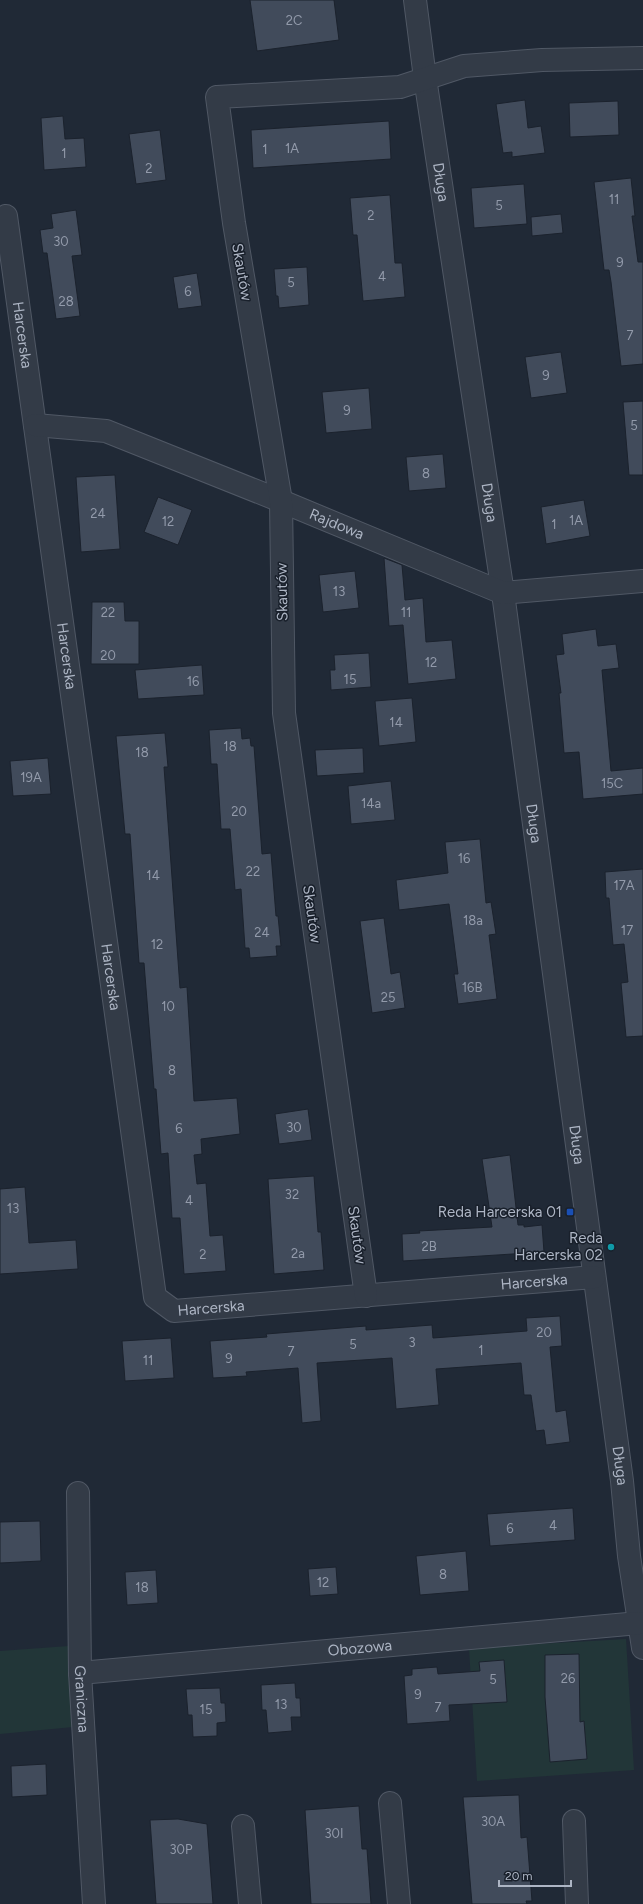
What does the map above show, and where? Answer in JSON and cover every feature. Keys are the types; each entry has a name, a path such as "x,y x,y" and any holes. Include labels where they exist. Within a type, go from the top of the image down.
{"street":[{"name":"Długa","path":"415,0 425,78 503,593 622,1481 629,1556 643,1648"},
{"path":"425,78 464,66 542,60 643,58"},
{"name":"Skautów","path":"366,1296 284,713 281,501 234,223 217,97 400,87 425,78"},
{"name":"Harcerska","path":"6,216 155,1297 174,1311 594,1277"},
{"name":"Rajdowa","path":"35,425 106,431 281,501 503,593 643,581"},
{"name":"Graniczna","path":"78,1493 80,1673 94,1904"},
{"name":"Obozowa","path":"80,1673 639,1623"},
{"path":"390,1803 399,1904"},
{"path":"574,1821 577,1904"},
{"path":"243,1826 250,1904"}],"green space":[{"path":"626,1639 634,1770 477,1781 469,1648"},
{"path":"69,1646 73,1727 0,1734 0,1651"}],"building":[{"path":"250,0 334,0 339,40 257,51"},
{"path":"525,100 528,128 541,126 545,153 512,157 512,152 503,153 496,104"},
{"path":"618,101 619,135 570,137 569,103"},
{"path":"63,116 65,139 84,138 86,167 44,170 41,118"},
{"path":"389,121 391,159 253,168 251,130"},
{"path":"160,130 166,180 136,184 129,134"},
{"path":"631,178 635,216 632,216 638,262 643,262 643,364 621,366 609,270 604,270 594,182"},
{"path":"524,184 527,224 474,228 471,188"},
{"path":"390,195 395,263 402,263 405,297 363,301 357,235 353,235 350,198"},
{"path":"76,210 82,255 72,256 80,316 56,319 47,253 43,253 40,230 53,228 51,214"},
{"path":"561,214 563,233 532,236 531,217"},
{"path":"307,267 309,305 279,308 278,296 276,296 274,269"},
{"path":"197,273 202,306 178,309 173,277"},
{"path":"561,352 567,393 531,398 525,357"},
{"path":"369,388 372,429 326,433 322,392"},
{"path":"643,401 643,475 629,475 623,402"},
{"path":"443,454 446,488 409,491 406,457"},
{"path":"115,475 120,549 81,552 76,477"},
{"path":"158,497 192,510 178,545 144,532"},
{"path":"584,500 590,536 546,544 541,507"},
{"path":"384,558 402,565 405,600 423,598 426,642 452,640 456,679 408,684 403,625 389,626"},
{"path":"355,571 359,608 323,612 319,575"},
{"path":"92,602 124,602 125,621 139,621 139,664 91,664"},
{"path":"596,629 598,646 616,644 619,668 602,670 611,771 643,768 643,794 583,799 579,752 564,753 559,693 561,693 556,655 564,654 562,634"},
{"path":"369,653 371,687 331,690 330,670 335,670 334,655"},
{"path":"202,665 204,695 138,699 135,670"},
{"path":"412,698 416,742 379,746 375,701"},
{"path":"241,728 242,739 250,738 251,746 254,746 262,854 271,853 276,916 278,916 281,946 276,946 277,956 250,958 249,948 245,948 241,889 235,890 230,829 221,829 217,764 211,764 209,730"},
{"path":"165,733 168,767 164,767 180,988 187,987 194,1101 237,1098 240,1134 201,1139 202,1154 194,1155 197,1184 206,1183 210,1236 223,1235 226,1271 184,1274 180,1218 172,1218 168,1153 161,1154 156,1089 154,1089 144,963 139,963 130,834 125,834 116,736"},
{"path":"363,748 364,773 317,776 315,750"},
{"path":"48,758 51,794 13,796 10,761"},
{"path":"391,781 395,820 351,824 348,786"},
{"path":"480,839 486,903 491,902 496,934 489,935 497,999 458,1004 454,974 458,974 449,904 399,910 396,880 448,873 445,842"},
{"path":"643,869 643,1036 626,1037 621,983 628,982 624,944 613,945 609,898 606,898 605,872"},
{"path":"384,918 391,974 400,972 405,1008 372,1013 360,921"},
{"path":"308,1109 312,1140 279,1144 275,1114"},
{"path":"510,1155 518,1225 524,1225 524,1227 542,1225 544,1252 403,1261 402,1234 420,1233 419,1231 492,1227 482,1159"},
{"path":"314,1176 318,1232 321,1232 324,1270 274,1274 268,1179"},
{"path":"25,1187 29,1243 76,1240 78,1269 0,1274 0,1189"},
{"path":"560,1316 562,1346 550,1347 556,1412 566,1410 570,1442 546,1445 544,1430 536,1431 531,1395 524,1395 521,1363 436,1369 439,1405 396,1409 392,1358 317,1363 321,1421 302,1423 298,1368 246,1372 247,1376 213,1378 210,1341 267,1337 266,1334 366,1326 366,1330 432,1325 433,1338 527,1331 526,1318"},
{"path":"171,1338 174,1378 125,1381 122,1341"},
{"path":"573,1508 575,1540 490,1546 487,1514"},
{"path":"40,1521 41,1561 0,1563 0,1522"},
{"path":"466,1551 469,1591 420,1595 416,1556"},
{"path":"336,1567 338,1594 310,1596 308,1569"},
{"path":"156,1570 158,1603 127,1605 125,1572"},
{"path":"579,1654 580,1722 584,1721 587,1759 550,1762 545,1697 545,1655"},
{"path":"504,1660 507,1702 449,1705 450,1721 407,1724 404,1676 412,1675 412,1669 437,1667 438,1674 480,1671 479,1662"},
{"path":"295,1683 296,1698 300,1698 301,1717 291,1717 292,1731 268,1733 266,1710 262,1710 261,1685"},
{"path":"220,1688 221,1703 225,1703 226,1722 217,1723 217,1736 193,1737 192,1715 188,1715 186,1689"},
{"path":"46,1764 47,1795 12,1797 11,1766"},
{"path":"519,1795 521,1838 527,1837 532,1901 526,1901 527,1904 472,1904 463,1797"},
{"path":"359,1806 362,1849 367,1849 371,1904 311,1904 305,1810"},
{"path":"178,1819 207,1824 213,1904 156,1904 150,1820"}],"place":[{"name":"Reda Harcerska 01","path":"570,1212"},
{"name":"Reda Harcerska 02","path":"611,1247"}]}
